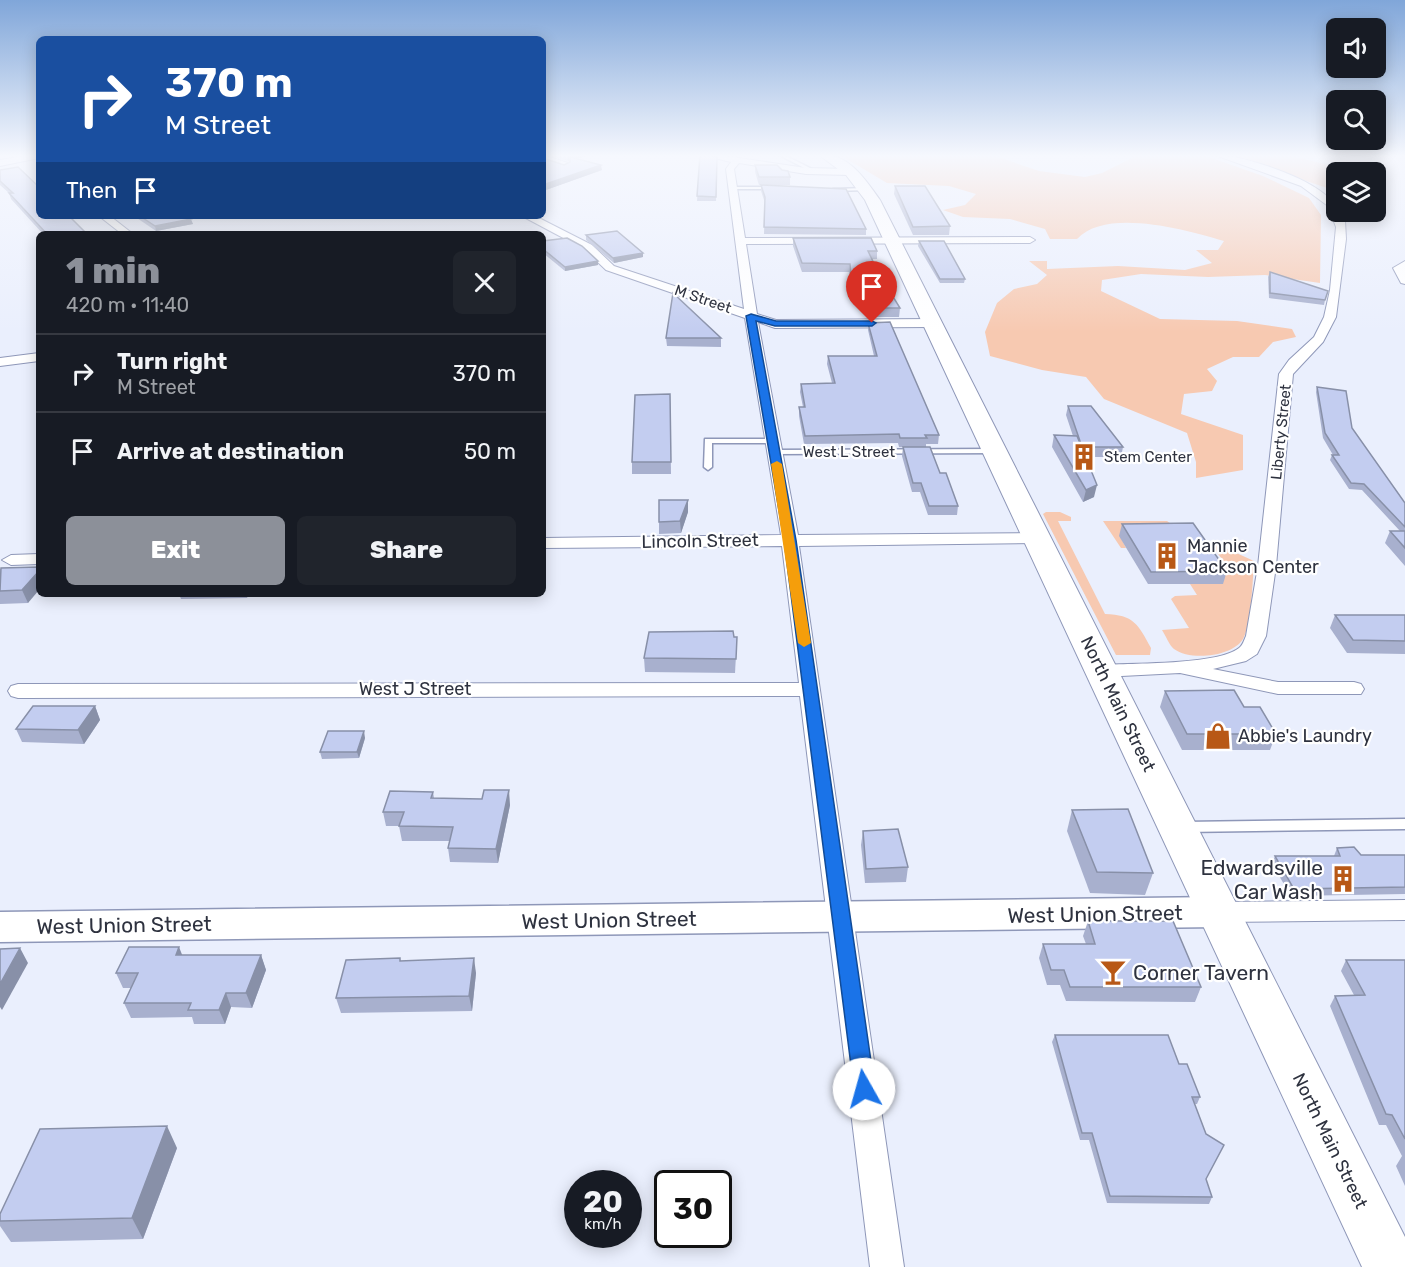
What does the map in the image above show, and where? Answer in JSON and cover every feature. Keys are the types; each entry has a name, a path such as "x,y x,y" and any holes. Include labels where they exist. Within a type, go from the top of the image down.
{"main road":[{"name":"North Main Street","path":"870,214 892,241 1392,1267"}],"street":[{"path":"738,214 751,316 790,540 811,688 887,1267"},
{"name":"Liberty Street","path":"1102,671 1223,662 1240,657 1252,649 1257,638 1266,579 1286,374 1293,361 1318,341 1332,315 1338,269 1338,214"},
{"path":"108,219 124,231"},
{"name":"M Street","path":"533,219 579,242 610,268 775,324 932,323"},
{"path":"742,241 1029,240"},
{"path":"1405,264 1400,268 1405,281"},
{"path":"0,362 36,357"},
{"name":"Lincoln Street","path":"546,543 1038,538"},
{"path":"11,560 36,559"},
{"path":"1171,666 1267,686 1354,689"},
{"name":"West J Street","path":"18,691 811,688"},
{"path":"1219,912 1405,910"},
{"name":"West Union Street","path":"0,927 1219,912"}],"lane":[{"name":"West L Street","path":"708,467 708,441 774,447 995,451"},
{"path":"1178,827 1405,825"}],"shaded area":[{"path":"955,214 1320,214 1320,283 1265,275 1208,277 1141,274 1102,280 1101,291 1160,319 1237,321 1292,329 1296,337 1273,342 1259,357 1233,357 1207,369 1217,381 1212,391 1184,394 1181,414 1243,435 1243,470 1196,478 1196,462 1187,433 1104,399 1086,377 1042,370 990,356 985,332 997,303 1014,289 1037,284 1047,275 1029,261 1047,261 1047,269 1118,266 1185,270 1212,263 1196,250 1218,250 1224,241 1169,227 1126,223 1107,224 1090,229 1077,239 1050,239 1045,229 1010,219 963,217"},
{"path":"1060,512 1071,517 1071,521 1058,521 1105,614 1123,616 1134,622 1151,648 1150,655 1116,655 1043,514"},
{"path":"1103,521 1167,521 1174,526 1120,536 1126,548 1121,548"},
{"path":"1211,544 1221,546 1254,561 1246,633 1238,645 1221,653 1200,656 1181,653 1169,643 1162,630 1189,628 1171,599 1175,596 1197,595 1190,584 1201,563 1228,562 1224,562"}],"building":[{"path":"29,214 36,214 36,219 72,219 84,231 44,231"},
{"path":"764,214 859,214 866,229 764,227"},
{"path":"907,214 943,214 950,226 913,227"},
{"path":"144,219 191,219 155,226"},
{"path":"617,231 643,253 613,258 586,235"},
{"path":"567,238 582,246 598,261 565,267 546,251 546,241"},
{"path":"793,238 871,238 877,251 868,251 900,308 870,308 864,275 851,275 850,264 802,263"},
{"path":"919,241 944,241 965,279 940,279"},
{"path":"1270,272 1328,291 1325,300 1270,293"},
{"path":"673,293 721,338 666,338"},
{"path":"890,322 939,435 925,435 927,438 900,438 899,434 805,436 799,407 805,407 801,384 835,383 828,356 877,356 868,323"},
{"path":"1317,387 1346,391 1352,428 1405,503 1405,527 1364,484 1351,483 1332,455 1339,455 1325,433"},
{"path":"670,394 671,462 632,462 635,395"},
{"path":"1068,406 1091,406 1123,447 1082,447"},
{"path":"1054,435 1077,436 1097,485 1086,490"},
{"path":"903,447 930,447 940,473 946,473 958,506 929,506 921,483 913,483"},
{"path":"659,500 688,500 680,521 659,522"},
{"path":"1193,523 1227,571 1151,572 1122,524"},
{"path":"1390,531 1405,531 1405,548"},
{"path":"36,567 36,574 22,590 0,591 1,568"},
{"path":"1335,615 1405,615 1405,641 1353,640"},
{"path":"733,631 734,637 737,637 736,659 644,658 649,632"},
{"path":"1234,690 1244,707 1260,707 1276,734 1187,734 1165,691"},
{"path":"33,706 95,706 78,730 16,729"},
{"path":"328,731 364,731 357,752 320,752"},
{"path":"484,790 509,790 496,849 448,848 453,827 399,826 404,812 383,812 390,791 433,792 431,798 482,799"},
{"path":"1128,809 1153,873 1097,872 1072,810"},
{"path":"898,829 908,867 866,869 863,831"},
{"name":"Edwardsville Car Wash","path":"1354,847 1361,855 1405,855 1405,887 1294,889 1275,856 1340,856 1337,848"},
{"name":"Corner Tavern","path":"1088,921 1173,921 1201,987 1070,987 1064,970 1051,970 1043,944 1095,944"},
{"path":"129,947 179,947 176,955 261,955 246,993 226,993 219,1010 188,1010 191,1003 124,1003 138,973 116,973"},
{"path":"20,948 0,984 0,949"},
{"path":"400,958 400,961 474,958 469,996 336,998 346,960"},
{"path":"1346,960 1405,960 1405,1139 1392,1115 1386,1114 1335,996 1365,995"},
{"path":"1055,1035 1168,1035 1179,1064 1187,1064 1200,1097 1192,1097 1206,1134 1224,1145 1206,1179 1212,1197 1110,1196 1092,1133 1082,1133"},
{"path":"167,1126 132,1218 0,1221 0,1214 40,1129"}],"slow traffic":[{"path":"777,464 804,643"}],"place":[{"name":"Stem Center","path":"1084,457"},
{"name":"Mannie Jackson Center","path":"1167,556"},
{"name":"Abbie's Laundry","path":"1218,736"},
{"name":"Edwardsville Car Wash","path":"1343,879"},
{"name":"Corner Tavern","path":"1113,972"}],"route":[{"path":"864,1089 790,540 751,316 775,324 872,323"}]}
